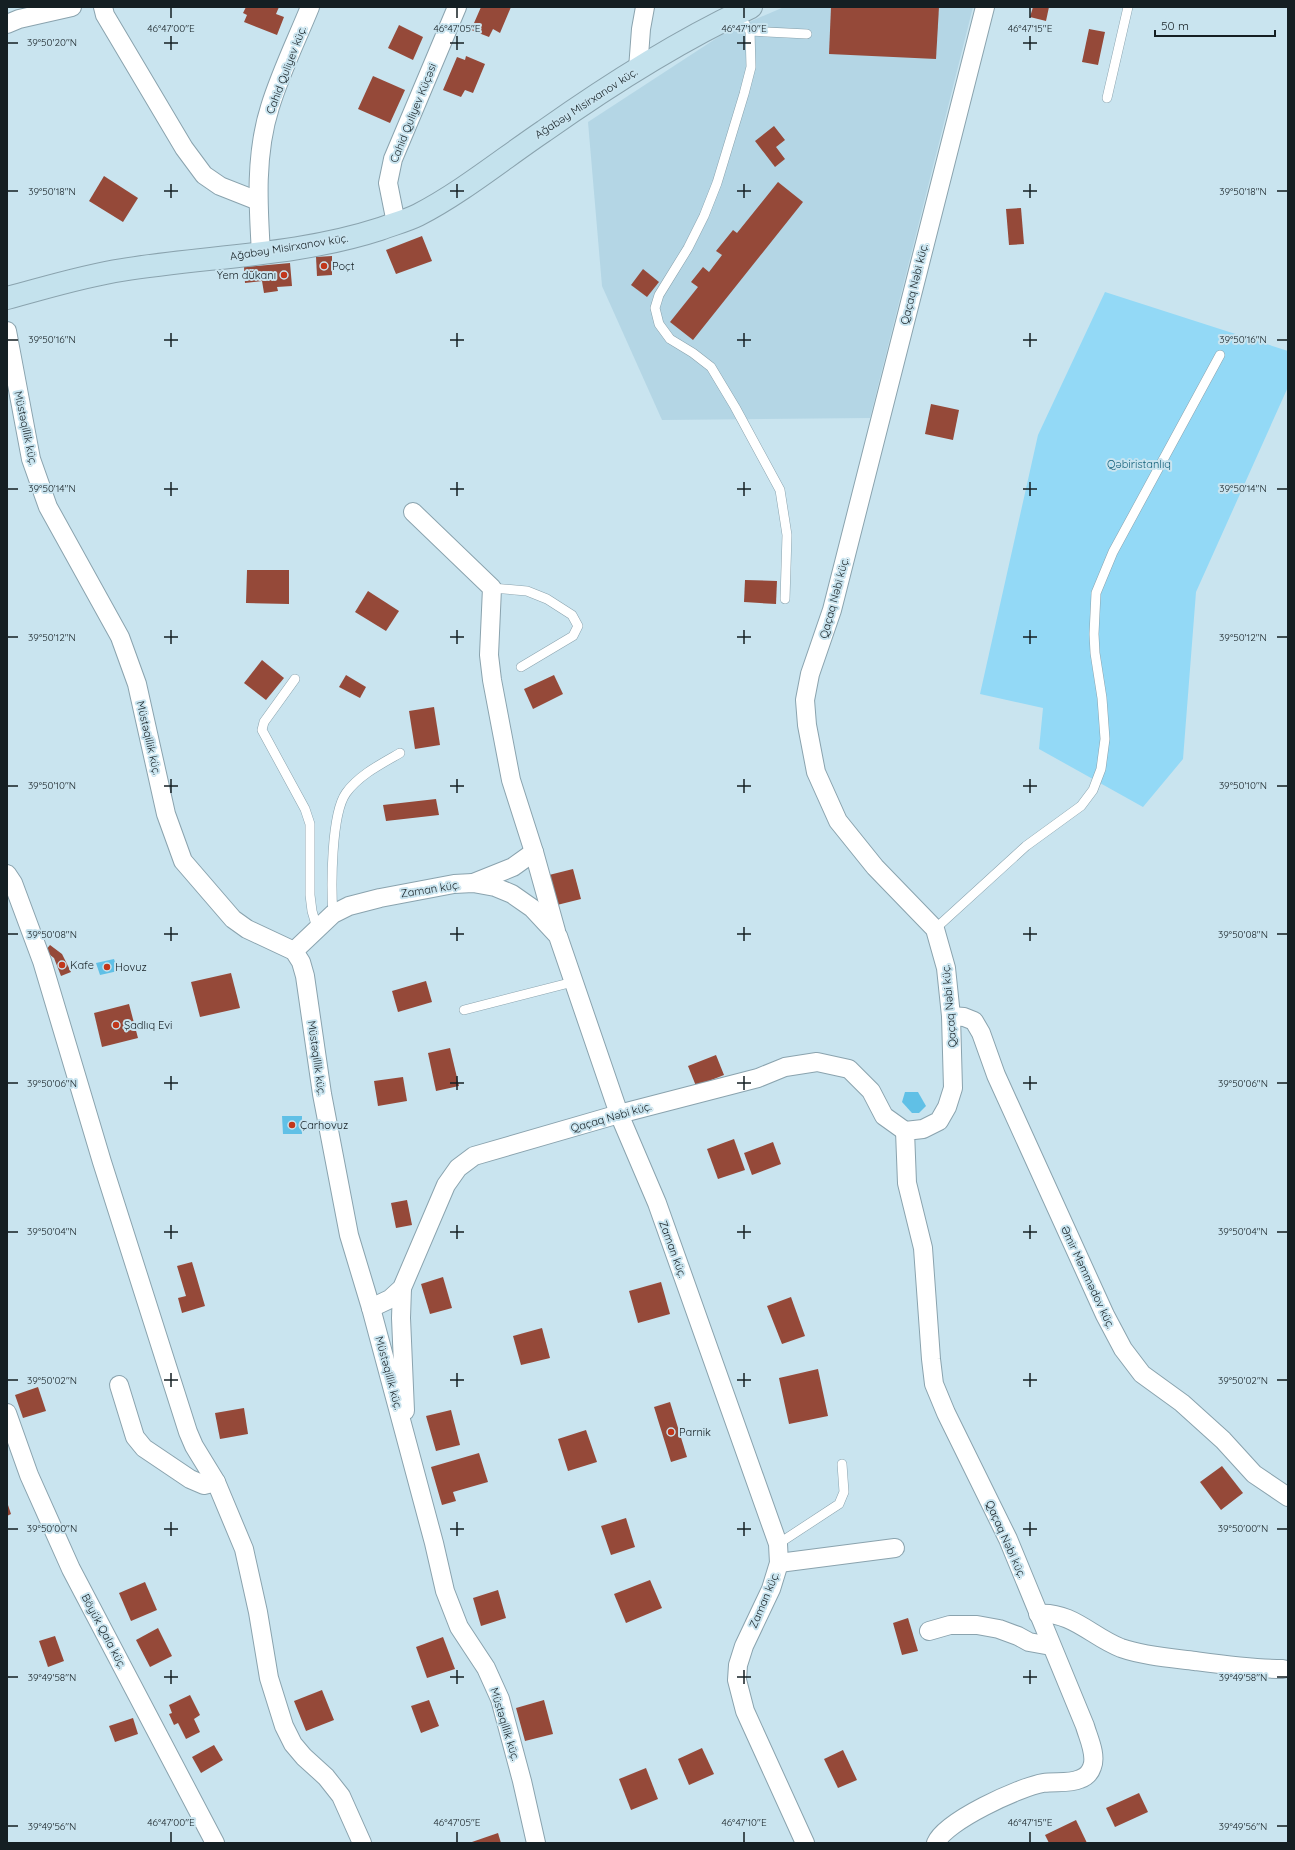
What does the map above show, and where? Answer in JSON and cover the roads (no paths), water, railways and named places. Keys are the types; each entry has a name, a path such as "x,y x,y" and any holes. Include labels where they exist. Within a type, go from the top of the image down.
{"street":[{"path":"7,24 19,19 72,7"},
{"path":"103,7 106,15 184,148 204,175 220,186 258,200"},
{"name":"Cahid Quliyev küç.","path":"261,253 258,200 259,168 270,107 310,7"},
{"name":"Cahid Quliyev Küçəsi","path":"396,223 388,183 393,158 457,7"},
{"path":"638,69 641,29 645,7"},
{"name":"Qaçaq Nəbi küç.","path":"371,1308 390,1299 402,1288 446,1185 458,1168 474,1156 619,1114 758,1078 785,1067 817,1062 849,1069 871,1091 884,1116 905,1131 922,1129 939,1121 947,1107 953,1088 951,1016 946,968 935,930 875,867 838,821 816,772 807,725 805,700 810,674 825,634 834,602 985,7"},
{"name":"Ağabəy Misirxanov küç.","path":"7,298 81,278 122,270 261,253 355,237 417,215 440,202 556,122 638,69 677,45 744,10"},
{"name":"Müstəqillik küç.","path":"7,331 31,459 37,478 48,507 120,637 137,684 166,814 183,861 233,919 247,930 294,951 301,962 305,976 322,1094 349,1235 371,1308 434,1543 445,1591 458,1627 486,1668 500,1699 522,1781 536,1843"},
{"path":"413,512 492,588 489,655 492,680 511,780 534,852 558,936"},
{"path":"473,884 513,867 534,852"},
{"path":"7,874 13,883 42,961 102,1162 188,1432 194,1446 216,1482 244,1549 258,1612 269,1678 284,1726 293,1744 304,1757 326,1777 341,1796 362,1843"},
{"name":"Zaman küç.","path":"294,951 333,914 349,906 380,898 454,884 473,884 495,887 512,894 532,908 558,936 619,1114 660,1210 778,1544 779,1563 771,1589 744,1646 738,1665 737,1680 745,1711 805,1843"},
{"name":"Əmir Məmmədov küç.","path":"951,1016 964,1017 974,1021 981,1033 996,1075 1105,1315 1123,1349 1142,1374 1182,1403 1217,1435 1254,1474 1288,1497"},
{"name":"Qaçaq Nəbi küç.","path":"905,1131 908,1183 923,1248 934,1384 946,1413 1008,1539 1085,1726 1094,1757 1093,1766 1086,1776 1078,1780 1043,1783 1006,1795 956,1823 937,1839 936,1843"},
{"path":"401,1421 406,1409 401,1318 402,1288"},
{"path":"120,1385 135,1437 144,1448 190,1479 204,1485 216,1482"},
{"name":"Böyük Qala küç.","path":"7,1413 29,1475 71,1569 216,1843"},
{"path":"779,1563 895,1548"},
{"path":"1038,1614 1051,1613 1068,1618 1120,1647 1161,1657 1263,1669 1283,1669"},
{"path":"929,1631 950,1625 977,1625 999,1629 1029,1642 1051,1646"}],"lane":[{"path":"1107,98 1128,7"},
{"path":"744,10 750,31 751,67 717,183 704,216 688,248 659,295 655,308 659,324 670,339 693,353 710,367 735,406 780,490 787,535 785,599"},
{"path":"750,31 807,34"},
{"path":"935,930 1026,846 1081,806 1093,790 1100,769 1105,739 1095,653 1094,634 1096,593 1113,552 1220,355"},
{"path":"492,588 527,591 547,599 572,615 578,626 573,636 521,667"},
{"path":"295,679 264,722 262,730 305,809 310,824 310,895 312,911 318,928"},
{"path":"333,914 331,884 332,862 338,814 345,794 357,780 400,753"},
{"path":"464,1010 573,982"},
{"path":"778,1544 839,1504 844,1492 842,1464"}],"place":[{"name":"Poçt","path":"324,266"},
{"name":"Yem dükanı","path":"284,275"},
{"name":"Kafe","path":"62,965"},
{"name":"Hovuz","path":"107,967"},
{"name":"Şadlıq Evi","path":"116,1025"},
{"name":"Çarhovuz","path":"292,1125"},
{"name":"Parnik","path":"671,1432"}],"park label":[{"name":"Qəbiristanlıq","path":"1139,464"}]}
